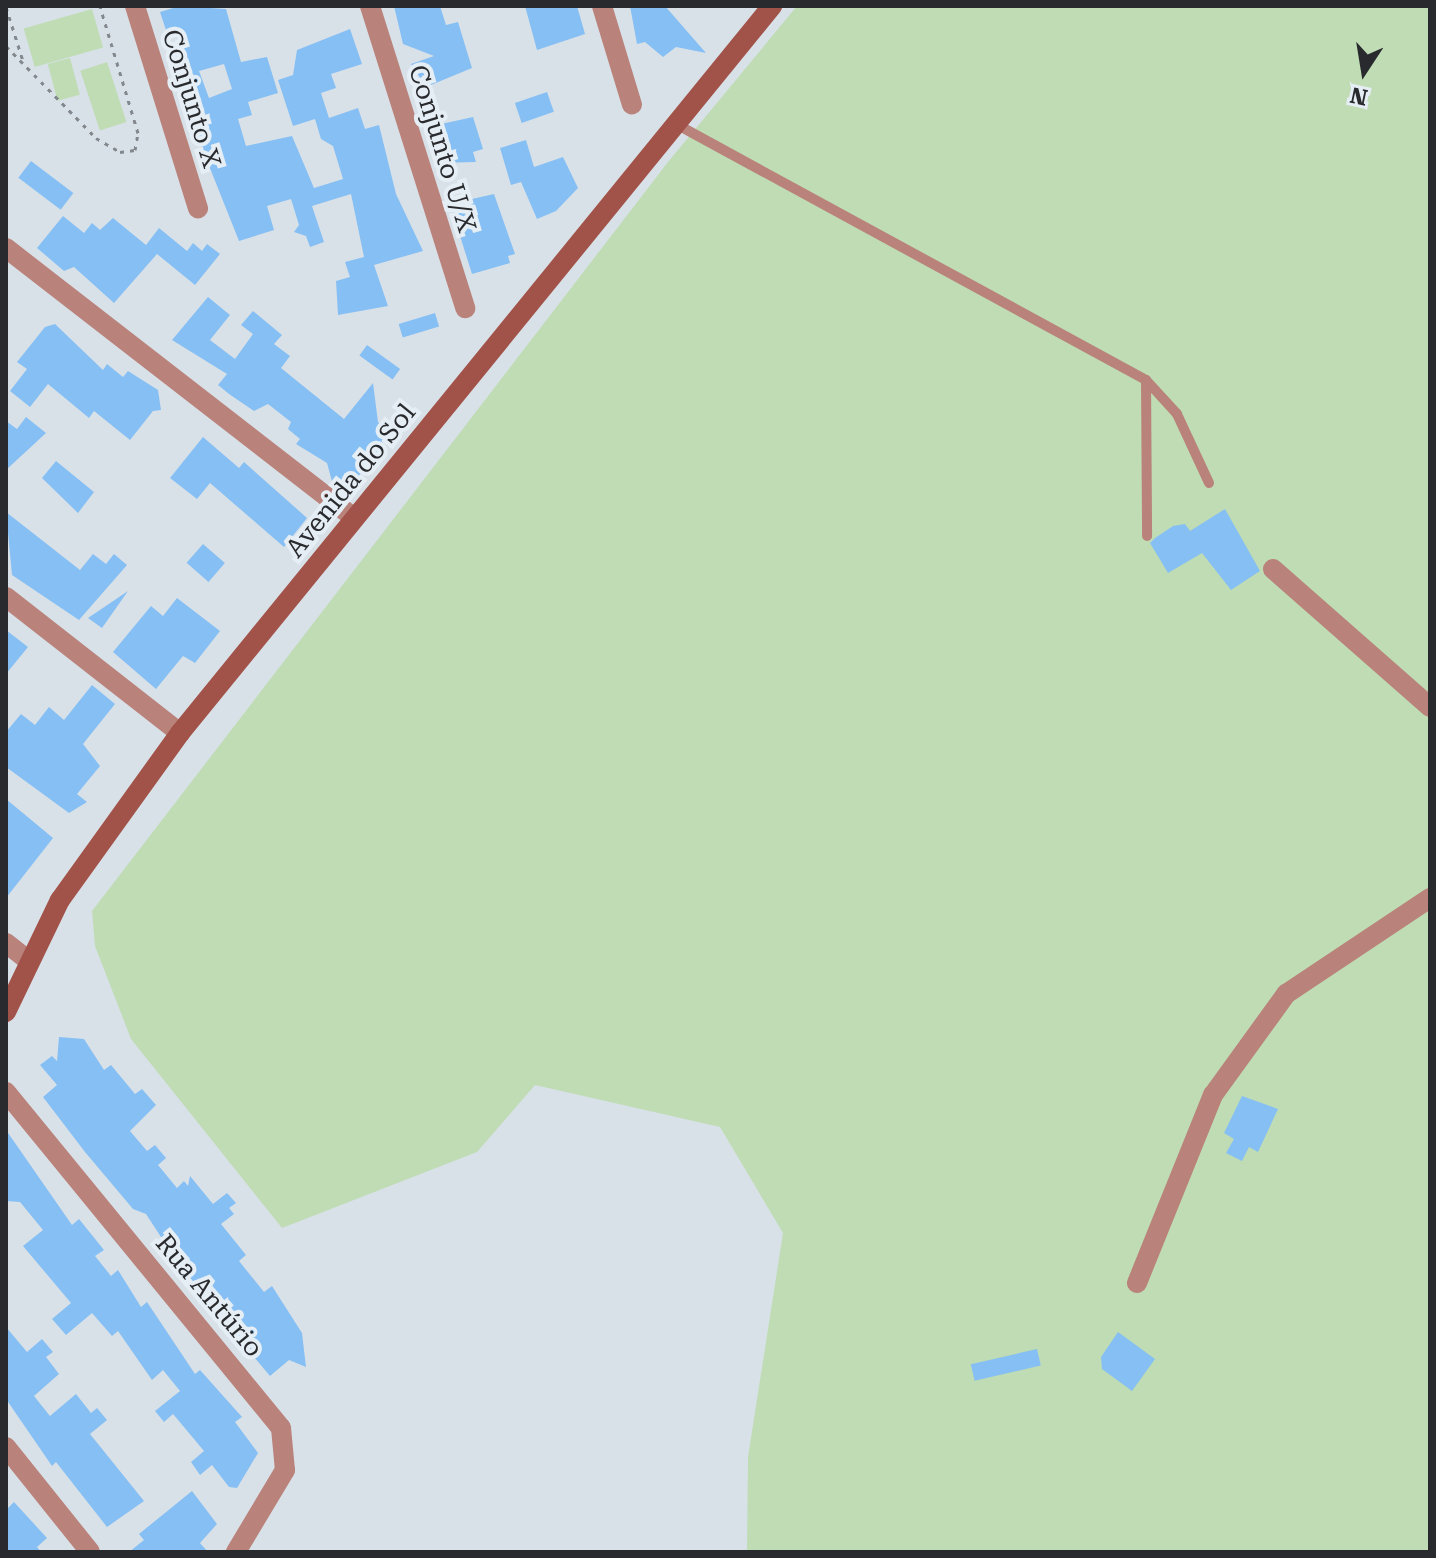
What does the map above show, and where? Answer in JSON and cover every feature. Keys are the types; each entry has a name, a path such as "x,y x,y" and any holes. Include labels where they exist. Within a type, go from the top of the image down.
{"street":[{"name":"Conjunto X","path":"135,6 198,208"},
{"name":"Conjunto U/X","path":"370,6 465,308"},
{"path":"602,6 632,105"},
{"name":"Avenida do Sol","path":"6,1012 60,900 180,733 772,6"},
{"path":"6,248 354,518"},
{"path":"1273,569 1430,707"},
{"path":"6,597 180,733"},
{"path":"1137,1283 1213,1095 1286,994 1430,898"},
{"path":"6,943 29,961"},
{"name":"Rua Antúrio","path":"6,1092 281,1428 285,1470 236,1552"},
{"path":"6,1447 90,1552"}],"lane":[{"path":"676,124 1146,380 1177,414 1209,483"},
{"path":"1146,380 1147,536"}],"path":[{"path":"6,46 96,138 120,152 135,150 138,133 100,6"},
{"path":"6,7 24,65"}],"green space":[{"path":"797,6 1430,6 1430,1552 747,1552 748,1457 783,1233 720,1127 535,1085 477,1152 282,1228 131,1039 95,946 92,911 668,162"},
{"path":"92,9 103,47 35,67 24,29"},
{"path":"70,58 80,95 58,101 48,64"},
{"path":"107,62 126,122 100,131 80,71"}],"building":[{"path":"180,6 226,9 241,62 267,57 278,93 248,102 252,115 238,119 246,146 292,136 314,188 343,179 333,146 321,139 315,119 293,126 278,80 293,75 297,50 350,29 362,64 331,74 336,88 321,93 329,118 358,108 365,129 379,125 396,194 423,251 374,265 388,306 338,315 336,281 350,277 345,262 364,257 351,194 312,206 324,242 310,247 306,236 294,232 299,225 291,199 267,206 274,230 239,241 182,98 192,94 183,66 189,64 181,40 167,33 160,12","holes":["224,64 232,89 209,98 199,71"]},
{"path":"394,6 440,6 446,25 458,22 472,68 426,87 411,64 434,56 403,44"},
{"path":"525,6 577,6 585,34 537,50"},
{"path":"630,6 665,6 706,53 676,47 663,57 645,42 637,44"},
{"path":"547,92 554,112 522,123 515,103"},
{"path":"473,117 483,149 473,152 476,162 439,163 428,127"},
{"path":"526,140 534,167 563,157 578,188 556,211 537,219 521,182 511,185 500,148"},
{"path":"31,161 73,193 61,210 18,178"},
{"path":"494,194 515,254 508,256 510,263 472,274 450,204"},
{"path":"63,216 84,233 92,223 100,230 113,218 146,245 159,228 187,251 193,243 202,251 207,244 220,254 195,285 157,254 114,303 74,267 64,271 37,248"},
{"path":"208,297 230,315 210,340 235,359 253,334 241,325 253,311 282,335 274,344 290,356 281,368 344,419 373,383 378,422 390,432 353,487 333,485 327,463 296,444 300,439 288,429 291,422 268,404 254,411 229,394 218,385 227,374 172,340"},
{"path":"435,313 439,326 403,337 399,324"},
{"path":"55,324 103,370 107,364 123,377 128,371 158,390 161,410 153,411 130,440 94,411 89,418 48,384 30,407 10,391 27,369 17,362 45,327"},
{"path":"367,345 400,369 393,380 359,356"},
{"path":"26,417 46,433 6,470 6,421 17,429"},
{"path":"203,437 239,468 244,462 307,518 284,547 210,483 197,499 170,478"},
{"path":"56,461 94,492 78,513 42,478"},
{"path":"1225,509 1260,571 1231,590 1202,553 1168,573 1150,543 1173,526 1185,524 1190,531"},
{"path":"6,512 80,570 93,554 106,564 114,554 127,565 79,620 12,575"},
{"path":"203,544 225,563 208,582 187,563"},
{"path":"128,591 102,628 88,618"},
{"path":"177,598 220,631 195,663 183,656 156,689 113,652 151,606 163,616"},
{"path":"6,630 28,647 6,674"},
{"path":"92,685 115,704 83,744 100,766 77,794 87,802 69,813 6,767 6,732 21,714 35,725 49,707 64,720"},
{"path":"6,799 53,838 6,898"},
{"path":"59,1037 84,1039 104,1070 111,1065 135,1094 142,1089 156,1105 130,1131 147,1151 155,1145 166,1158 158,1165 177,1188 184,1181 188,1186 190,1176 213,1204 227,1193 236,1203 229,1208 234,1214 221,1224 246,1255 239,1261 264,1292 272,1286 302,1333 306,1367 289,1360 270,1376 187,1277 146,1214 133,1209 43,1097 57,1085 40,1065 52,1056 57,1061"},
{"path":"1242,1096 1278,1109 1258,1152 1249,1147 1242,1161 1226,1153 1234,1139 1224,1133"},
{"path":"6,1130 72,1225 79,1219 104,1250 95,1256 111,1276 118,1270 141,1307 147,1302 195,1374 200,1370 242,1417 235,1422 258,1453 237,1488 229,1487 212,1465 200,1475 191,1462 204,1451 173,1414 164,1422 155,1411 180,1391 163,1370 152,1380 118,1331 112,1336 92,1313 66,1335 52,1319 71,1303 23,1246 43,1230 20,1202 6,1201"},
{"path":"6,1327 27,1352 42,1339 53,1352 46,1357 59,1374 34,1396 50,1416 76,1394 91,1413 97,1408 107,1420 90,1434 144,1501 107,1527 56,1462 52,1466 6,1399"},
{"path":"1118,1332 1155,1359 1132,1391 1102,1369 1101,1357"},
{"path":"1037,1349 1041,1366 975,1381 971,1364"},
{"path":"192,1491 217,1524 200,1543 208,1552 129,1552 144,1540 139,1534"},
{"path":"14,1502 47,1538 37,1547 41,1552 6,1552 6,1510"}]}
